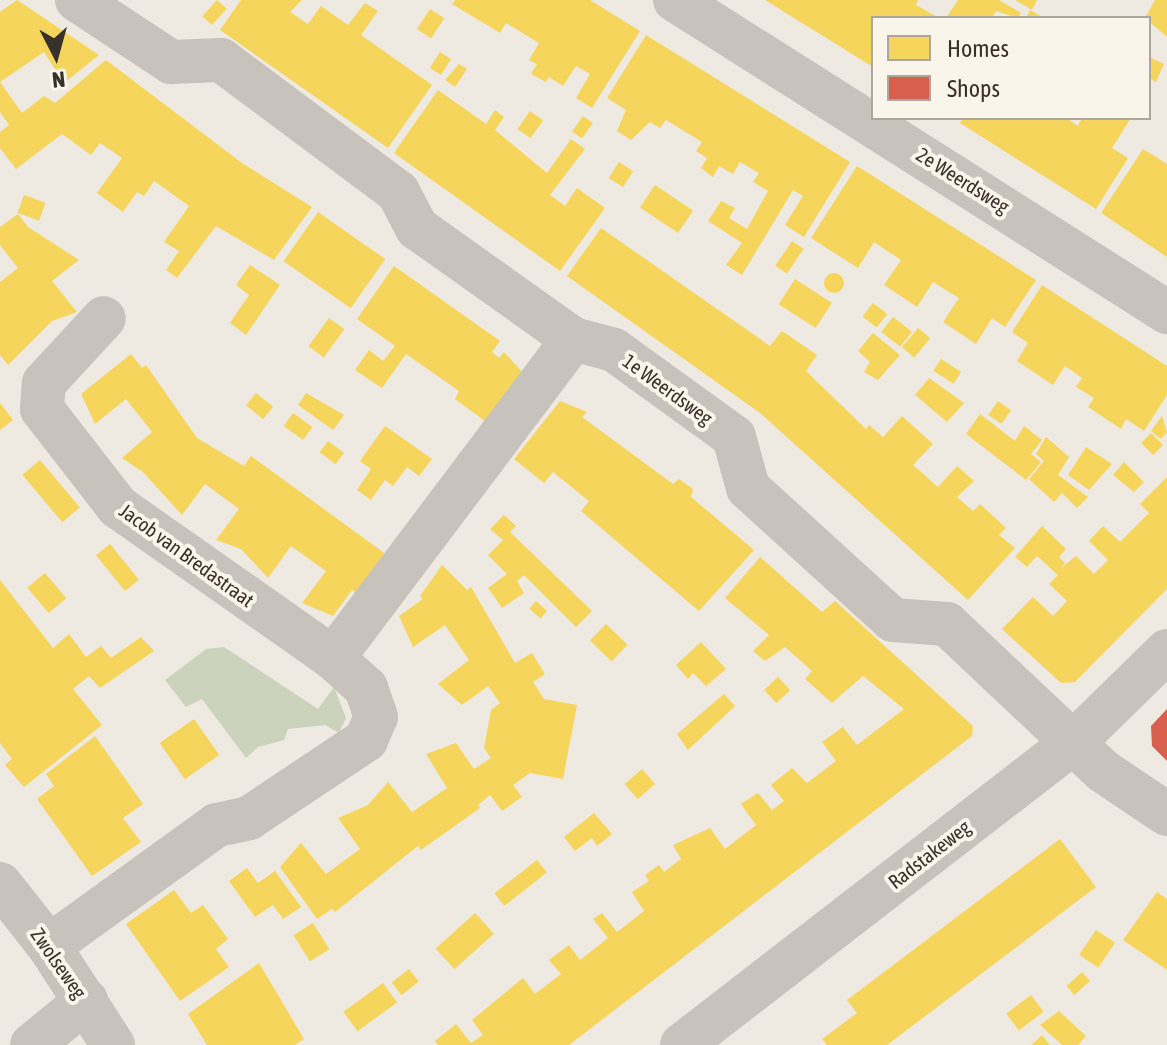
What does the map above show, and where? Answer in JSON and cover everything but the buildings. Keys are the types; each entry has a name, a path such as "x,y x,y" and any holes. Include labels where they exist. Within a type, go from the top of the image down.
{"street":[{"name":"1e Weerdsweg","path":"77,0 171,62 221,60 398,192 417,228 573,339 614,350 734,437 748,488 893,620 947,624 1072,744 1167,814"},
{"name":"2e Weerdsweg","path":"675,0 1167,312"},
{"name":"Jacob van Bredastraat","path":"49,946 217,825 249,818 366,740 376,717 366,688 333,658 118,507 42,409 44,383 104,318"},
{"path":"333,658 573,339"},
{"name":"Radstakeweg","path":"711,1036 1072,744 1167,651"},
{"name":"Zwolseweg","path":"0,884 49,946 113,1045"},
{"path":"32,1045 86,1001"}],"green space":[{"path":"224,647 318,709 334,687 346,718 339,733 325,725 288,729 284,740 258,747 246,758 202,699 186,707 165,680 206,649"}]}
